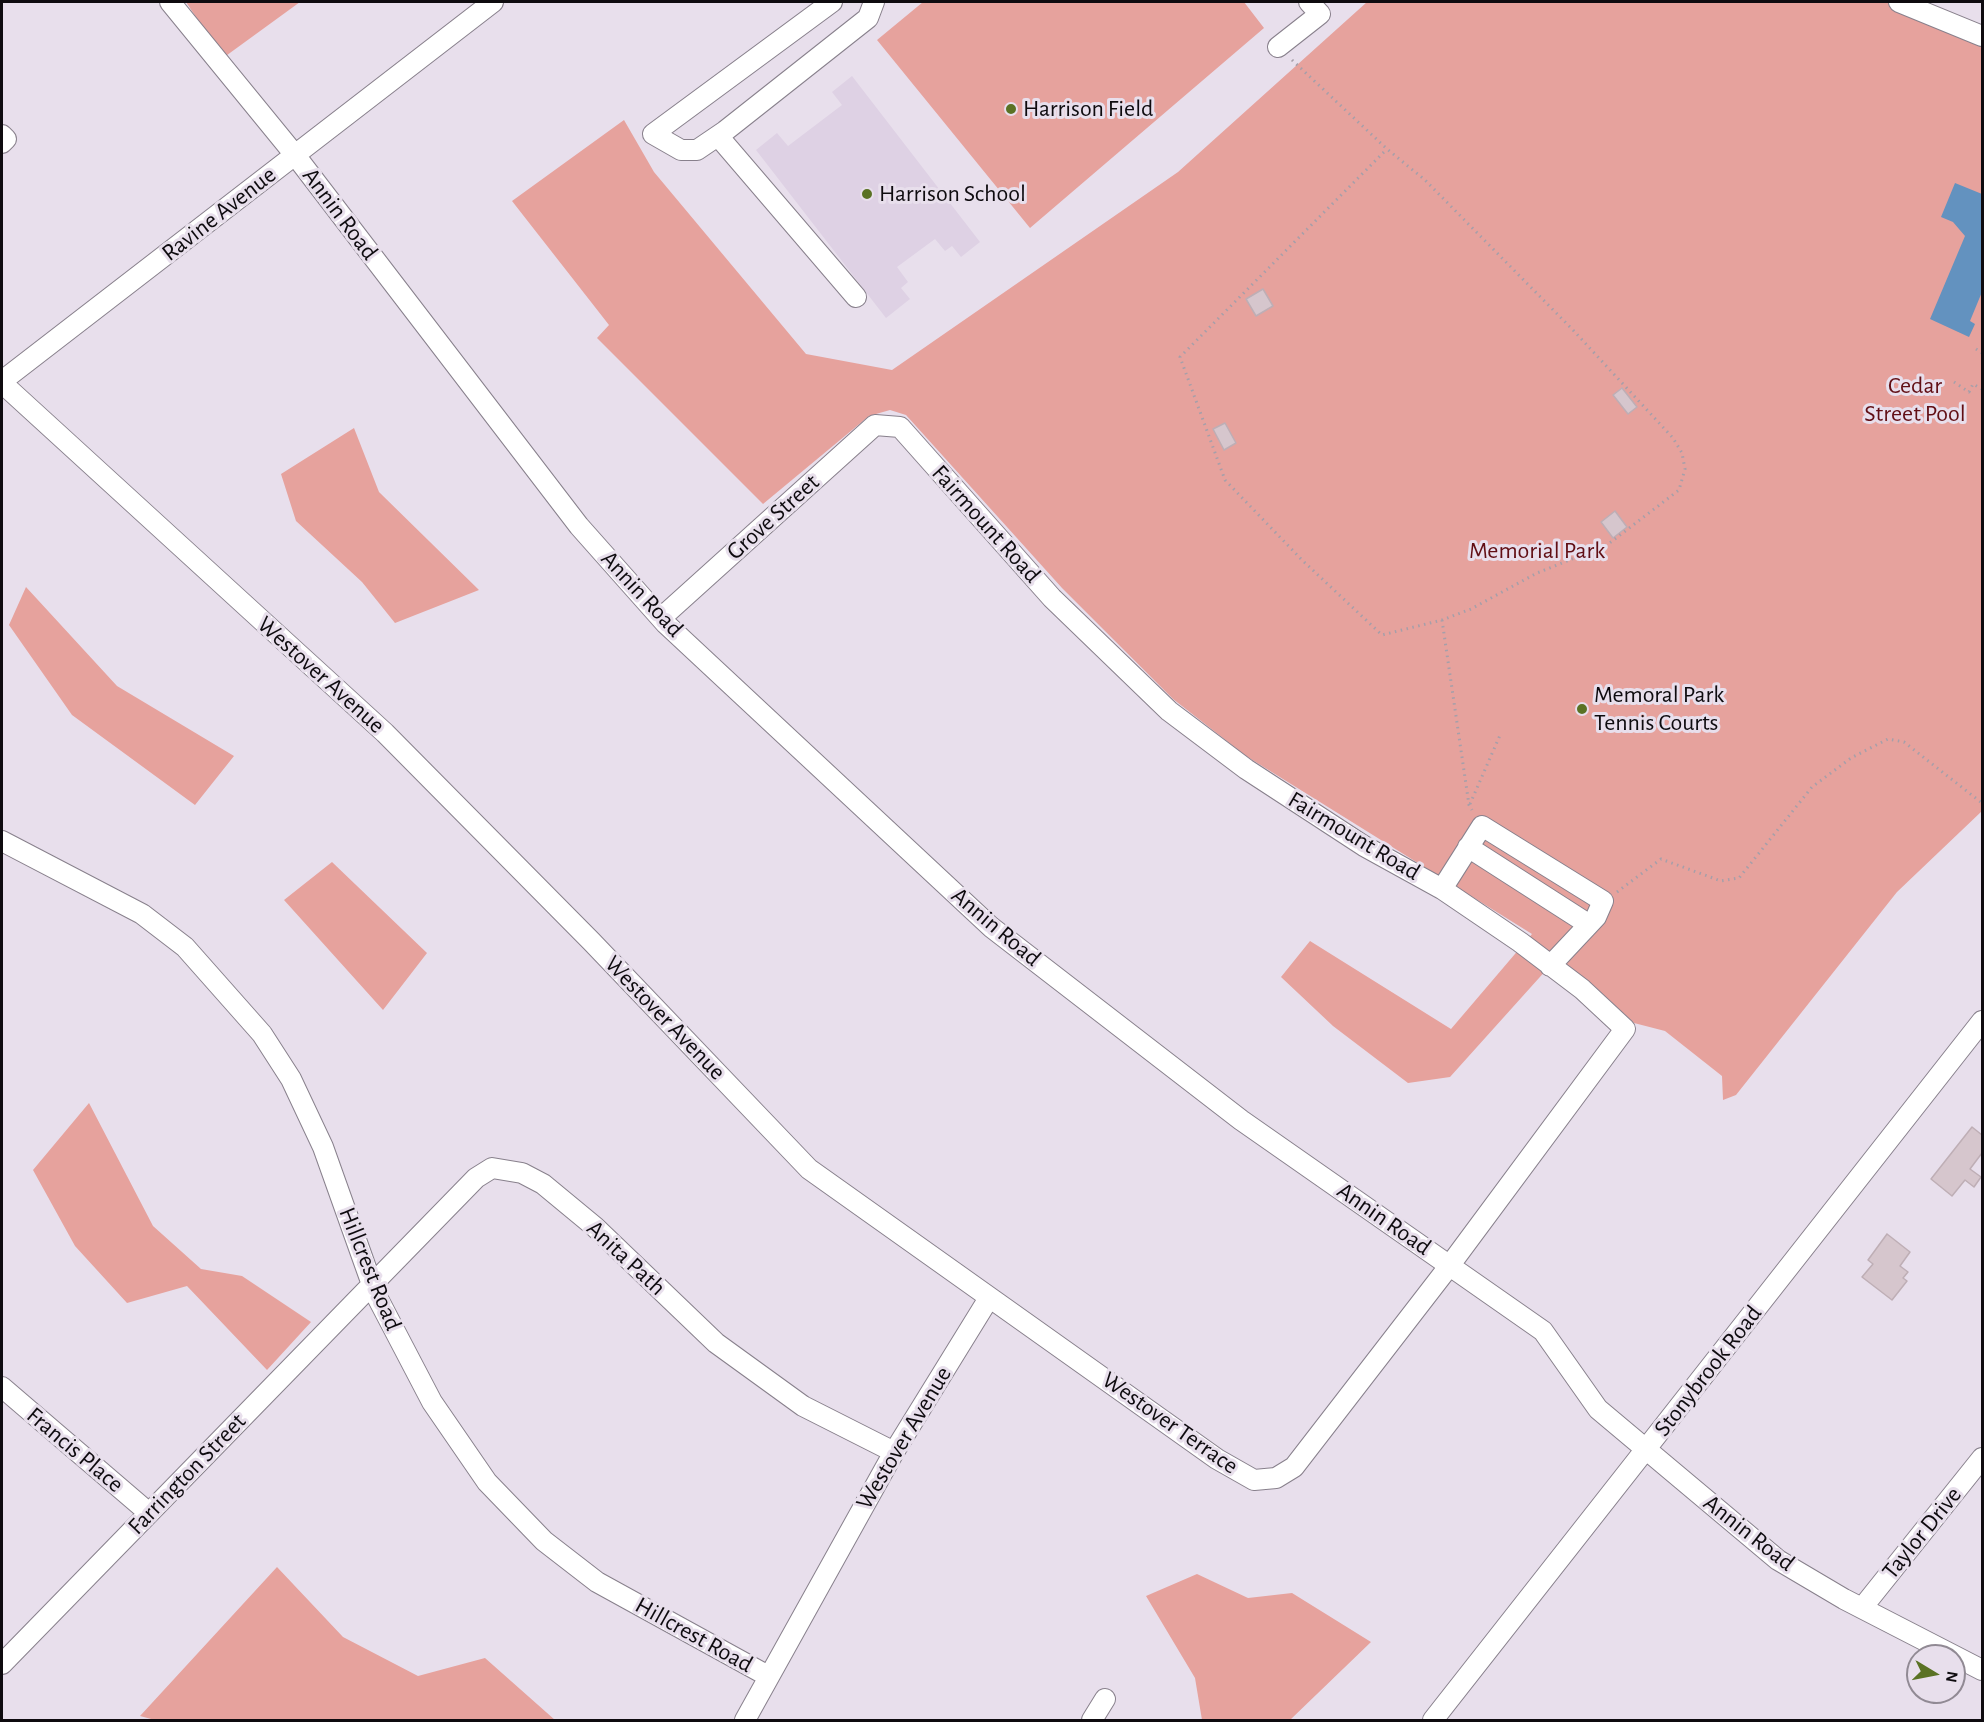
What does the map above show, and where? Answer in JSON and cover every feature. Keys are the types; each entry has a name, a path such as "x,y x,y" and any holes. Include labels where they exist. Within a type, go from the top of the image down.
{"street":[{"name":"Annin Road","path":"170,2 295,155 579,526 661,618 991,927 1241,1120 1544,1331 1599,1409 1779,1560 1862,1608 1983,1670"},
{"name":"Ravine Avenue","path":"2,382 493,2"},
{"path":"832,2 652,134 681,150 698,150 868,18 874,2"},
{"path":"1899,2 1983,36"},
{"path":"1278,47 1315,8"},
{"path":"2,135 6,139 2,143"},
{"path":"718,136 856,297"},
{"name":"Westover Avenue","path":"2,382 385,733 591,941 809,1169 989,1298 894,1452 745,1720"},
{"name":"Grove Street","path":"661,618 875,425 888,425"},
{"name":"Fairmount Road","path":"888,425 900,427 1052,598 1168,711 1246,769 1364,846 1442,889 1520,942 1582,989 1625,1029 1450,1265"},
{"path":"1442,889 1482,826 1604,901 1596,917 1550,966"},
{"name":"Hillcrest Road","path":"2,841 142,914 185,947 262,1034 291,1079 323,1147 372,1284 432,1402 487,1482 544,1541 597,1582 768,1676"},
{"path":"1468,848 1588,924"},
{"name":"Stonybrook Road","path":"1433,1720 1983,1021"},
{"name":"Anita Path","path":"372,1284 476,1178 492,1168 522,1173 543,1184 595,1227 716,1343 803,1406 894,1452"},
{"name":"Westover Terrace","path":"989,1298 1115,1384 1217,1459 1254,1480 1276,1478 1294,1467 1450,1265"},
{"name":"Farrington Street","path":"2,1664 372,1284"},
{"name":"Francis Place","path":"2,1387 149,1513"},
{"name":"Taylor Drive","path":"1862,1608 1983,1458"},
{"path":"1092,1720 1105,1700"}],"path":[{"path":"1278,47 1387,149 1425,180 1581,339 1673,438 1682,453 1685,469 1679,490 1607,545 1537,573 1472,609 1442,620 1382,635 1302,560 1225,480 1180,357 1387,149"},
{"path":"1976,349 1983,353"},
{"path":"1954,382 1969,392 1973,384 1983,389"},
{"path":"1442,620 1469,805 1482,826"},
{"path":"1469,805 1501,733"},
{"path":"1604,901 1661,859 1721,881 1739,878 1812,787 1851,758 1888,739 1904,741 1983,803"}],"shaded area":[{"name":"Harrison School","path":"852,76 980,242 961,257 952,246 945,251 935,239 897,267 908,282 901,288 910,299 886,318 756,150 777,133 788,146 842,105 832,92"}],"green space":[{"path":"186,2 300,2 223,58"},
{"name":"Harrison Field","path":"923,2 1244,2 1264,28 1030,228 877,40"},
{"path":"1367,2 1887,2 1982,47 1982,811 1897,892 1736,1095 1723,1100 1722,1076 1665,1031 1634,1023 1592,984 1548,968 1450,1077 1408,1083 1333,1026 1281,977 1310,941 1451,1029 1532,934 1246,756 1173,699 1062,588 906,415 890,410 869,416 763,504 597,338 609,325 512,201 624,120 654,172 806,354 892,370 1178,172"},
{"path":"354,428 379,492 479,590 395,623 362,582 296,521 281,474"},
{"path":"26,587 117,686 234,756 195,805 72,715 9,625"},
{"path":"332,862 427,953 383,1010 284,900"},
{"path":"89,1103 153,1226 201,1269 242,1276 311,1322 267,1370 187,1286 127,1303 75,1246 33,1170"},
{"path":"277,1567 343,1637 418,1676 485,1658 555,1720 155,1720 140,1716"},
{"path":"1197,1574 1248,1598 1292,1593 1371,1642 1290,1720 1202,1720 1195,1678 1146,1596"}],"water":[{"path":"1955,183 1982,194 1982,292 1970,321 1975,324 1969,337 1930,319 1965,236 1953,222 1941,217"}],"building":[{"path":"1263,289 1273,306 1256,316 1246,299"},
{"path":"1622,388 1637,407 1628,414 1613,395"},
{"path":"1225,423 1236,443 1224,450 1213,429"},
{"path":"1615,511 1627,527 1613,538 1601,522"},
{"path":"1972,1127 1982,1135 1982,1153 1970,1169 1981,1177 1974,1187 1965,1180 1952,1196 1931,1179"},
{"path":"1887,1234 1910,1252 1900,1266 1908,1272 1903,1278 1907,1281 1892,1300 1862,1277 1873,1264 1868,1260"}],"place":[{"name":"Harrison Field","path":"1011,109"},
{"name":"Harrison School","path":"867,194"},
{"name":"Memoral Park Tennis Courts","path":"1582,709"}],"park label":[{"name":"Cedar Street Pool","path":"1915,400"},
{"name":"Memorial Park","path":"1537,551"}]}
